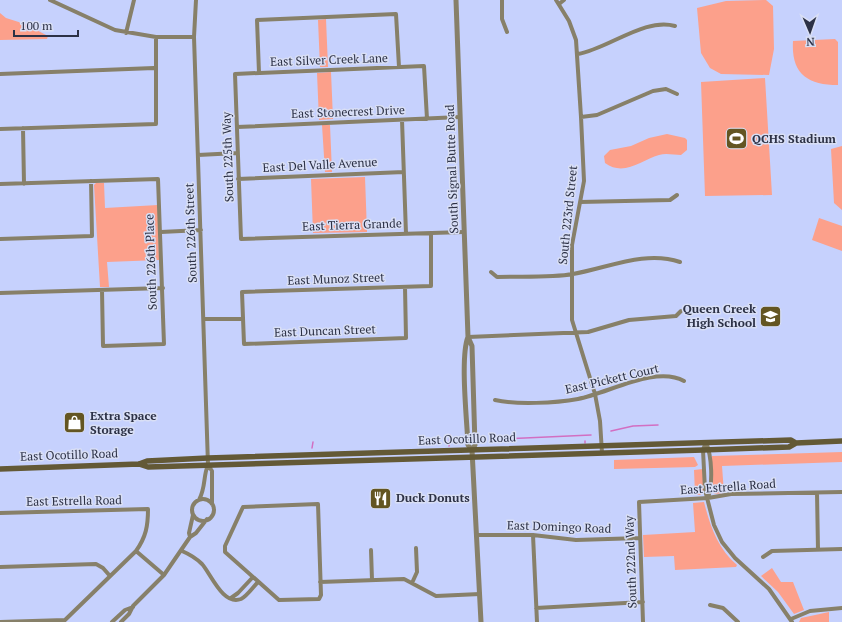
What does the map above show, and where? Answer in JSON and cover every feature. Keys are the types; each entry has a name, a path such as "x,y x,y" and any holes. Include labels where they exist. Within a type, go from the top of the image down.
{"main road":[{"name":"East Ocotillo Road","path":"139,464 146,461 208,458 706,442 791,440 796,443"},
{"name":"East Ocotillo Road","path":"0,469 139,464 148,467 706,450 789,447 796,443 842,441"}],"street":[{"path":"50,0 103,26 126,33 156,37 194,37"},
{"path":"126,33 134,0"},
{"name":"South 226th Street","path":"196,0 194,37 208,465"},
{"name":"South Signal Butte Road","path":"456,0 468,337 472,346 475,445 472,450 472,457 481,622"},
{"path":"502,0 502,18 507,32"},
{"path":"558,2 564,0"},
{"name":"South 223rd Street","path":"558,2 570,21 576,40 582,117 584,181 572,245 572,320 595,394 600,421 602,453"},
{"path":"259,73 257,20 396,14 399,67"},
{"path":"578,54 592,52 636,31 665,24 675,26"},
{"path":"0,129 156,124 154,68 156,37"},
{"name":"East Silver Creek Lane","path":"235,74 424,66 427,119"},
{"path":"0,74 154,68"},
{"name":"South 225th Way","path":"235,74 241,239"},
{"path":"582,117 596,115 653,91 666,89 677,94"},
{"name":"East Stonecrest Drive","path":"236,127 460,117"},
{"path":"402,120 406,234"},
{"path":"23,128 24,184"},
{"path":"198,155 237,153"},
{"name":"East Del Valle Avenue","path":"238,179 404,172"},
{"name":"South 226th Place","path":"91,181 158,179 164,344 103,346 102,290"},
{"path":"0,184 91,181 92,236 0,239"},
{"path":"580,202 670,200 677,195"},
{"path":"161,232 201,230"},
{"name":"East Tierra Grande","path":"241,239 464,232"},
{"name":"East Munoz Street","path":"243,319 242,292 431,286 431,233"},
{"path":"491,272 497,277 572,274 635,259 669,258 680,262"},
{"name":"East Duncan Street","path":"243,319 244,344 406,338 405,287"},
{"path":"0,293 162,288"},
{"path":"468,337 588,332 629,320 676,316 681,311"},
{"path":"204,319 243,319"},
{"name":"East Pickett Court","path":"495,400 506,402 565,401 595,394 649,377 675,376 684,380"},
{"path":"706,442 705,490 708,498 709,511 722,542 735,558 769,589 792,620 810,611 842,608"},
{"path":"121,622 129,614 133,606 164,575 190,538 196,534 213,513 212,471 208,465 205,471 205,486 199,500 192,506 193,515 189,533 190,538"},
{"name":"East Estrella Road","path":"639,502 708,498 731,494 842,492"},
{"path":"817,493 818,550"},
{"path":"199,500 206,500 212,504"},
{"name":"South 222nd Way","path":"639,502 643,622"},
{"path":"318,504 320,598 280,601 258,582 224,550 242,508 246,506 318,504"},
{"name":"East Estrella Road","path":"0,513 148,509 148,527 145,537 136,551"},
{"path":"193,515 198,520 207,520"},
{"name":"East Domingo Road","path":"476,535 533,535 576,540 640,538"},
{"path":"533,535 537,622"},
{"path":"412,583 417,572 416,548"},
{"path":"763,556 772,551 842,549"},
{"path":"182,550 205,568 215,585 225,596 236,600 243,598 258,582"},
{"path":"371,550 372,580"},
{"path":"0,622 65,620 136,551 164,575"},
{"path":"0,567 96,564 103,568 110,576"},
{"path":"231,598 238,593 253,577"},
{"path":"320,582 404,579 436,596 480,594"},
{"path":"536,608 642,602"},
{"path":"710,604 723,608 738,622"},
{"path":"112,622 125,610 133,606"}],"shaded area":[{"path":"766,0 773,6 774,49 769,75 721,74 710,68 701,53 697,8 726,1"},
{"path":"0,13 6,18 25,24 48,36 47,39 0,40"},
{"path":"326,19 328,67 320,67 318,20"},
{"path":"835,39 838,42 838,85 818,83 803,75 798,69 795,61 793,41"},
{"path":"331,72 333,119 319,120 317,73"},
{"name":"QCHS Stadium","path":"765,78 772,195 705,196 701,82"},
{"path":"322,125 330,125 332,172 325,172"},
{"path":"667,134 685,138 687,140 687,150 681,155 659,155 626,168 612,167 605,163 604,156 610,150 631,146 649,138"},
{"path":"842,146 842,210 834,203 831,149"},
{"path":"365,177 367,232 313,233 311,179"},
{"path":"96,183 104,183 105,208 158,205 159,260 107,262 109,287 100,287 94,185"},
{"path":"819,218 842,226 842,251 812,240"},
{"path":"842,452 842,462 722,466 724,493 715,494 712,492 712,456"},
{"path":"694,457 698,465 695,467 614,469 614,460"},
{"path":"703,469 704,492 700,495 695,494 694,470"},
{"path":"704,502 709,520 716,536 730,559 737,565 736,567 675,570 674,556 644,557 643,535 695,532 693,503"},
{"path":"772,568 781,582 793,582 804,610 794,614 778,592 761,576"},
{"path":"829,612 829,622 799,622 801,618"}],"waterway":[{"path":"611,431 633,426 658,425"},
{"path":"449,446 450,435"},
{"path":"505,439 591,435"},
{"path":"312,448 313,442"}],"place":[{"name":"QCHS Stadium","path":"736,139"},
{"name":"Queen Creek High School","path":"771,316"},
{"name":"Extra Space Storage","path":"74,423"},
{"name":"Duck Donuts","path":"380,498"}]}
